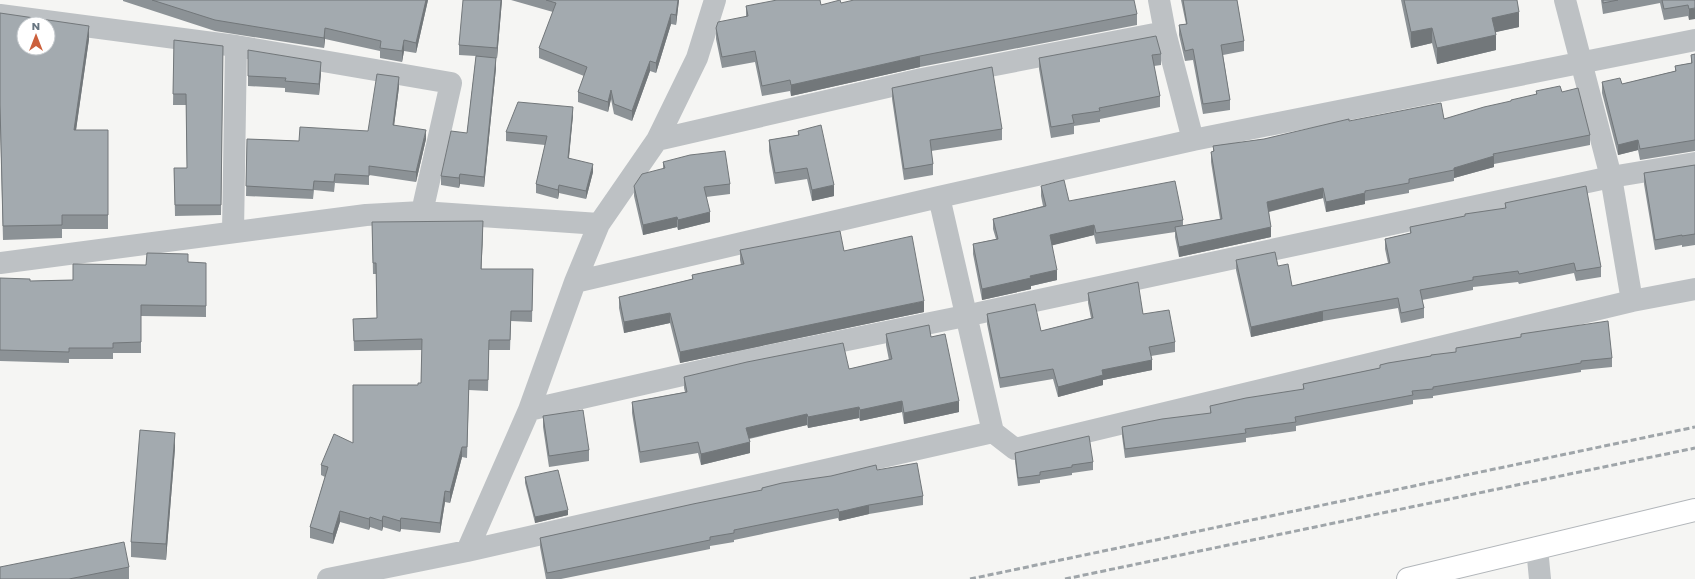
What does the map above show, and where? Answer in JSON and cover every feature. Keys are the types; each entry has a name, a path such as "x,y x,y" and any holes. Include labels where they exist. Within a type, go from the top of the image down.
{"street":[{"path":"467,551 529,410 599,224 657,140 697,58 715,0"},
{"path":"1159,0 1165,32 1192,140"},
{"path":"1565,0 1611,178 1632,301"},
{"path":"0,15 236,46 451,83 422,212"},
{"path":"657,140 922,79 1165,32"},
{"path":"576,282 939,197 1192,140 1695,40"},
{"path":"233,232 236,46"},
{"path":"529,410 744,360 965,316 1611,178 1695,163"},
{"path":"939,197 992,432 1015,449 1632,301 1695,289"},
{"path":"0,263 366,214 422,212 599,224"},
{"path":"328,579 467,551 992,432"},
{"path":"1408,579 1695,510"},
{"path":"1537,548 1540,579"}],"building":[{"path":"152,0 426,0 416,43 404,40 402,51 380,48 381,41 325,28 324,38 215,20"},
{"path":"463,0 501,0 497,48 459,45"},
{"path":"546,0 678,0 676,15 671,14 656,63 650,61 632,111 614,104 611,90 608,102 578,92 587,67 539,48 556,3"},
{"path":"777,0 820,0 821,5 840,0 841,3 854,0 1134,0 1137,14 920,56 791,85 790,80 762,86 755,51 722,57 716,28 718,22 748,16 746,6"},
{"path":"1183,0 1237,0 1244,41 1221,45 1230,100 1203,104 1193,49 1185,51 1179,25 1187,24"},
{"path":"1404,0 1517,0 1519,12 1492,18 1496,35 1437,48 1432,28 1411,32"},
{"path":"1603,0 1618,0 1603,3"},
{"path":"1662,0 1695,0 1695,8 1689,9 1688,5 1664,9"},
{"path":"0,13 21,16 16,16 16,56 56,56 56,21 89,26 74,130 108,130 108,215 62,215 62,225 3,226 0,105"},
{"path":"1156,36 1161,54 1152,55 1160,96 1099,108 1100,111 1072,115 1074,123 1051,127 1039,58"},
{"path":"174,40 223,46 221,205 175,205 174,168 187,168 186,94 173,94"},
{"path":"248,50 321,62 319,84 285,81 286,78 248,76"},
{"path":"1695,54 1695,140 1640,149 1638,140 1618,145 1602,82 1620,78 1622,84 1676,71 1675,66 1692,63 1691,55"},
{"path":"476,56 496,58 484,177 460,174 459,178 441,176 451,131 467,133"},
{"path":"992,67 1002,129 930,140 933,164 904,169 892,88"},
{"path":"377,74 399,77 393,125 426,130 416,172 369,166 369,176 335,174 334,182 314,181 313,190 246,186 247,139 299,141 300,127 368,131"},
{"path":"1560,86 1562,92 1578,88 1590,135 1493,154 1494,156 1454,168 1454,170 1409,179 1409,183 1365,191 1365,193 1326,202 1323,188 1267,202 1271,227 1179,247 1175,227 1222,219 1211,152 1214,151 1213,146 1264,139 1349,119 1349,121 1441,103 1444,119 1484,107 1537,94 1536,91"},
{"path":"518,102 573,107 568,158 593,164 586,191 559,185 558,190 536,184 547,136 506,132"},
{"path":"821,125 834,185 812,190 807,168 775,173 769,140 799,135 798,131"},
{"path":"725,151 730,184 704,187 710,212 678,220 677,217 643,225 634,186 642,174 665,168 663,162 690,155"},
{"path":"1695,165 1695,234 1655,240 1644,173"},
{"path":"1064,180 1069,201 1175,181 1183,220 1096,233 1094,225 1050,235 1057,270 1030,276 1031,278 982,289 973,244 998,239 993,219 1046,206 1041,186"},
{"path":"1586,186 1601,267 1576,271 1574,263 1519,274 1518,271 1473,277 1473,280 1420,290 1424,308 1401,313 1398,298 1323,311 1251,327 1236,260 1275,252 1278,266 1288,264 1292,286 1390,263 1385,239 1411,233 1410,227 1465,216 1465,214 1506,208 1505,203"},
{"path":"483,221 481,269 533,269 532,311 511,311 510,340 489,340 488,380 469,380 467,447 462,447 450,492 445,491 440,523 401,518 400,521 383,516 382,521 340,511 333,534 310,527 328,467 321,465 334,434 353,443 353,385 418,385 418,383 421,383 422,339 354,341 353,319 377,318 376,263 373,263 372,222"},
{"path":"840,231 844,251 912,236 924,301 680,352 670,313 624,322 619,297 693,279 692,275 744,264 740,250"},
{"path":"147,253 188,254 188,262 206,263 206,306 141,305 141,342 113,343 113,348 69,348 69,352 0,350 0,278 30,279 30,281 73,280 73,264 146,265"},
{"path":"1138,282 1143,314 1169,310 1175,342 1149,347 1152,360 1102,370 1103,375 1058,387 1053,369 1000,378 987,314 1035,304 1041,331 1093,318 1088,293"},
{"path":"1608,321 1612,358 1581,361 1581,363 1433,387 1433,389 1412,391 1413,395 1295,417 1296,422 1245,429 1246,433 1125,449 1122,427 1162,419 1211,413 1210,406 1246,398 1304,389 1303,384 1380,368 1380,365 1388,363 1456,352 1456,348 1521,337 1521,334"},
{"path":"929,325 931,337 945,334 959,401 904,413 902,401 860,410 859,407 808,417 807,414 746,428 750,442 701,454 698,442 640,452 632,402 687,392 684,377 747,362 843,343 849,369 892,359 886,334"},
{"path":"583,410 589,450 549,456 543,416"},
{"path":"140,430 175,433 166,544 131,542"},
{"path":"1089,436 1093,462 1040,472 1040,475 1018,478 1015,453"},
{"path":"917,463 923,496 869,505 839,512 838,509 734,530 734,533 710,537 710,540 547,573 540,538 762,490 762,488 782,483 831,476 876,465 877,470"},
{"path":"558,470 568,510 535,517 525,477"},
{"path":"124,542 129,567 69,579 0,579 0,567"}],"railway":[{"path":"970,579 1695,427"},
{"path":"1065,579 1695,448"}]}
